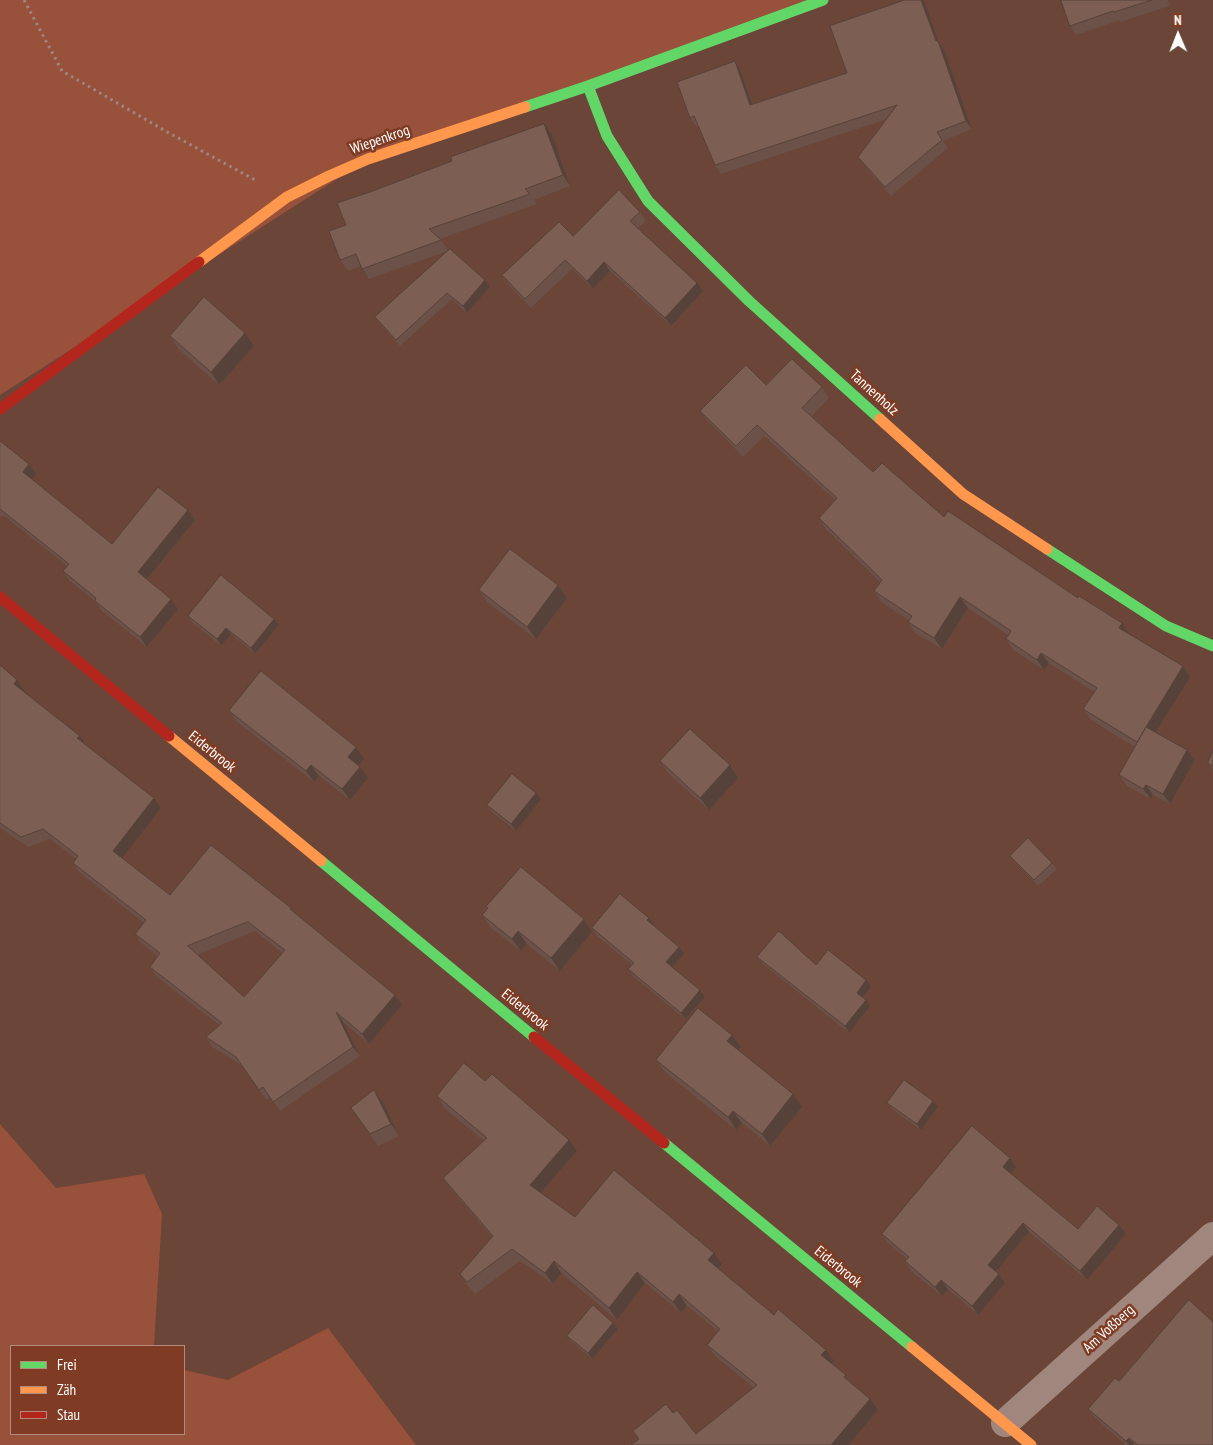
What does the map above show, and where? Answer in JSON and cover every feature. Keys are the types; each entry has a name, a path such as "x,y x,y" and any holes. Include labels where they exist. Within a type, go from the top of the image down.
{"street":[{"name":"Wiepenkrog","path":"0,408 287,197 329,176 368,159 588,86 823,0"},
{"name":"Tannenholz","path":"588,86 607,136 648,201 749,301 963,494 1166,626 1213,646"},
{"name":"Eiderbrook","path":"0,597 1031,1445"},
{"name":"Am Voßberg","path":"1004,1423 1213,1236"}],"path":[{"path":"24,0 62,71 287,197"}],"shaded area":[{"path":"0,0 823,0 368,159 0,395"},
{"path":"0,1124 56,1188 144,1174 162,1214 154,1345 10,1345 10,1435 185,1435 185,1370 228,1380 328,1328 416,1445 0,1445"}],"building":[{"path":"905,0 921,0 936,41 938,41 966,121 937,132 942,140 885,187 858,157 897,105 715,165 694,116 690,118 677,82 735,61 750,105 847,73 830,26"},
{"path":"1061,0 1152,0 1070,26"},
{"path":"544,124 563,175 525,189 530,194 429,229 441,240 362,269 356,254 340,260 329,231 346,225 337,203 452,161 451,157"},
{"path":"619,190 640,212 630,221 697,283 665,318 604,262 587,281 565,260 525,299 502,275 559,222 573,236"},
{"path":"450,249 485,280 463,306 447,293 396,340 375,317"},
{"path":"204,297 245,333 211,372 170,336"},
{"path":"792,359 822,387 802,408 873,472 882,463 944,517 948,511 1078,598 1079,596 1122,623 1119,628 1183,666 1137,742 1083,709 1097,688 1041,653 1037,660 1006,639 1011,631 960,597 934,638 908,622 912,616 874,591 882,580 819,518 837,498 757,425 736,446 700,411 746,365 766,385"},
{"path":"0,441 29,464 23,472 112,544 158,487 188,510 138,572 171,599 140,637 95,601 96,598 63,571 69,564 0,509"},
{"path":"510,549 558,585 527,627 479,590"},
{"path":"221,575 274,619 251,648 226,628 217,639 188,616"},
{"path":"0,665 17,680 14,684 80,736 77,738 154,798 113,851 170,895 211,845 291,908 395,995 362,1034 336,1012 353,1047 273,1102 263,1087 259,1090 236,1057 206,1037 222,1023 150,967 160,953 135,934 146,920 73,863 78,856 43,829 21,837 0,823","holes":["248,922 285,950 244,997 188,946"]},
{"path":"261,671 356,747 348,757 360,767 342,789 311,765 306,771 229,711"},
{"path":"1146,727 1187,750 1163,794 1146,785 1143,789 1119,775"},
{"path":"690,729 730,765 700,798 660,761"},
{"path":"1213,750 1213,766 1208,763"},
{"path":"512,774 536,793 511,824 487,805"},
{"path":"1028,838 1052,863 1034,880 1010,856"},
{"path":"521,867 584,919 551,958 518,931 512,939 482,915 488,908 486,907"},
{"path":"620,894 649,918 647,920 679,947 666,962 700,990 681,1013 628,969 634,963 592,928"},
{"path":"779,931 816,965 828,950 866,980 857,993 866,1000 845,1026 757,957"},
{"path":"698,1008 732,1035 727,1041 793,1094 762,1134 733,1111 728,1117 656,1060"},
{"path":"464,1063 485,1081 492,1074 569,1140 530,1185 575,1217 614,1170 714,1253 708,1260 774,1315 778,1309 826,1350 821,1355 846,1375 844,1377 870,1399 831,1445 631,1445 639,1439 633,1431 666,1404 673,1413 677,1410 696,1434 757,1385 707,1345 720,1329 679,1294 673,1302 637,1272 609,1308 554,1261 545,1273 512,1249 467,1282 460,1274 493,1236 443,1178 487,1138 437,1096"},
{"path":"904,1080 933,1101 917,1124 887,1103"},
{"path":"374,1090 391,1124 370,1134 351,1108"},
{"path":"972,1126 1010,1158 1003,1167 1078,1229 1097,1206 1119,1225 1080,1271 1023,1223 988,1265 999,1274 972,1306 941,1280 935,1287 905,1261 909,1257 882,1234"},
{"path":"1189,1300 1213,1322 1213,1445 1138,1445 1129,1438 1126,1441 1088,1409 1115,1378 1119,1381"},
{"path":"593,1305 613,1323 588,1353 567,1336"}],"traffic: fast":[{"path":"525,107 588,86 823,0"},
{"path":"588,86 607,136 648,201 749,301 880,419"},
{"path":"1047,549 1166,626 1213,646"},
{"path":"321,861 534,1037"},
{"path":"664,1143 912,1347"}],"traffic: slow":[{"path":"199,262 287,197 329,176 368,159 525,107"},
{"path":"880,419 963,494 1047,549"},
{"path":"169,736 321,861"},
{"path":"912,1347 1031,1445"}],"traffic: jam":[{"path":"0,409 199,262"},
{"path":"0,597 169,736"},
{"path":"534,1037 664,1143"}]}
